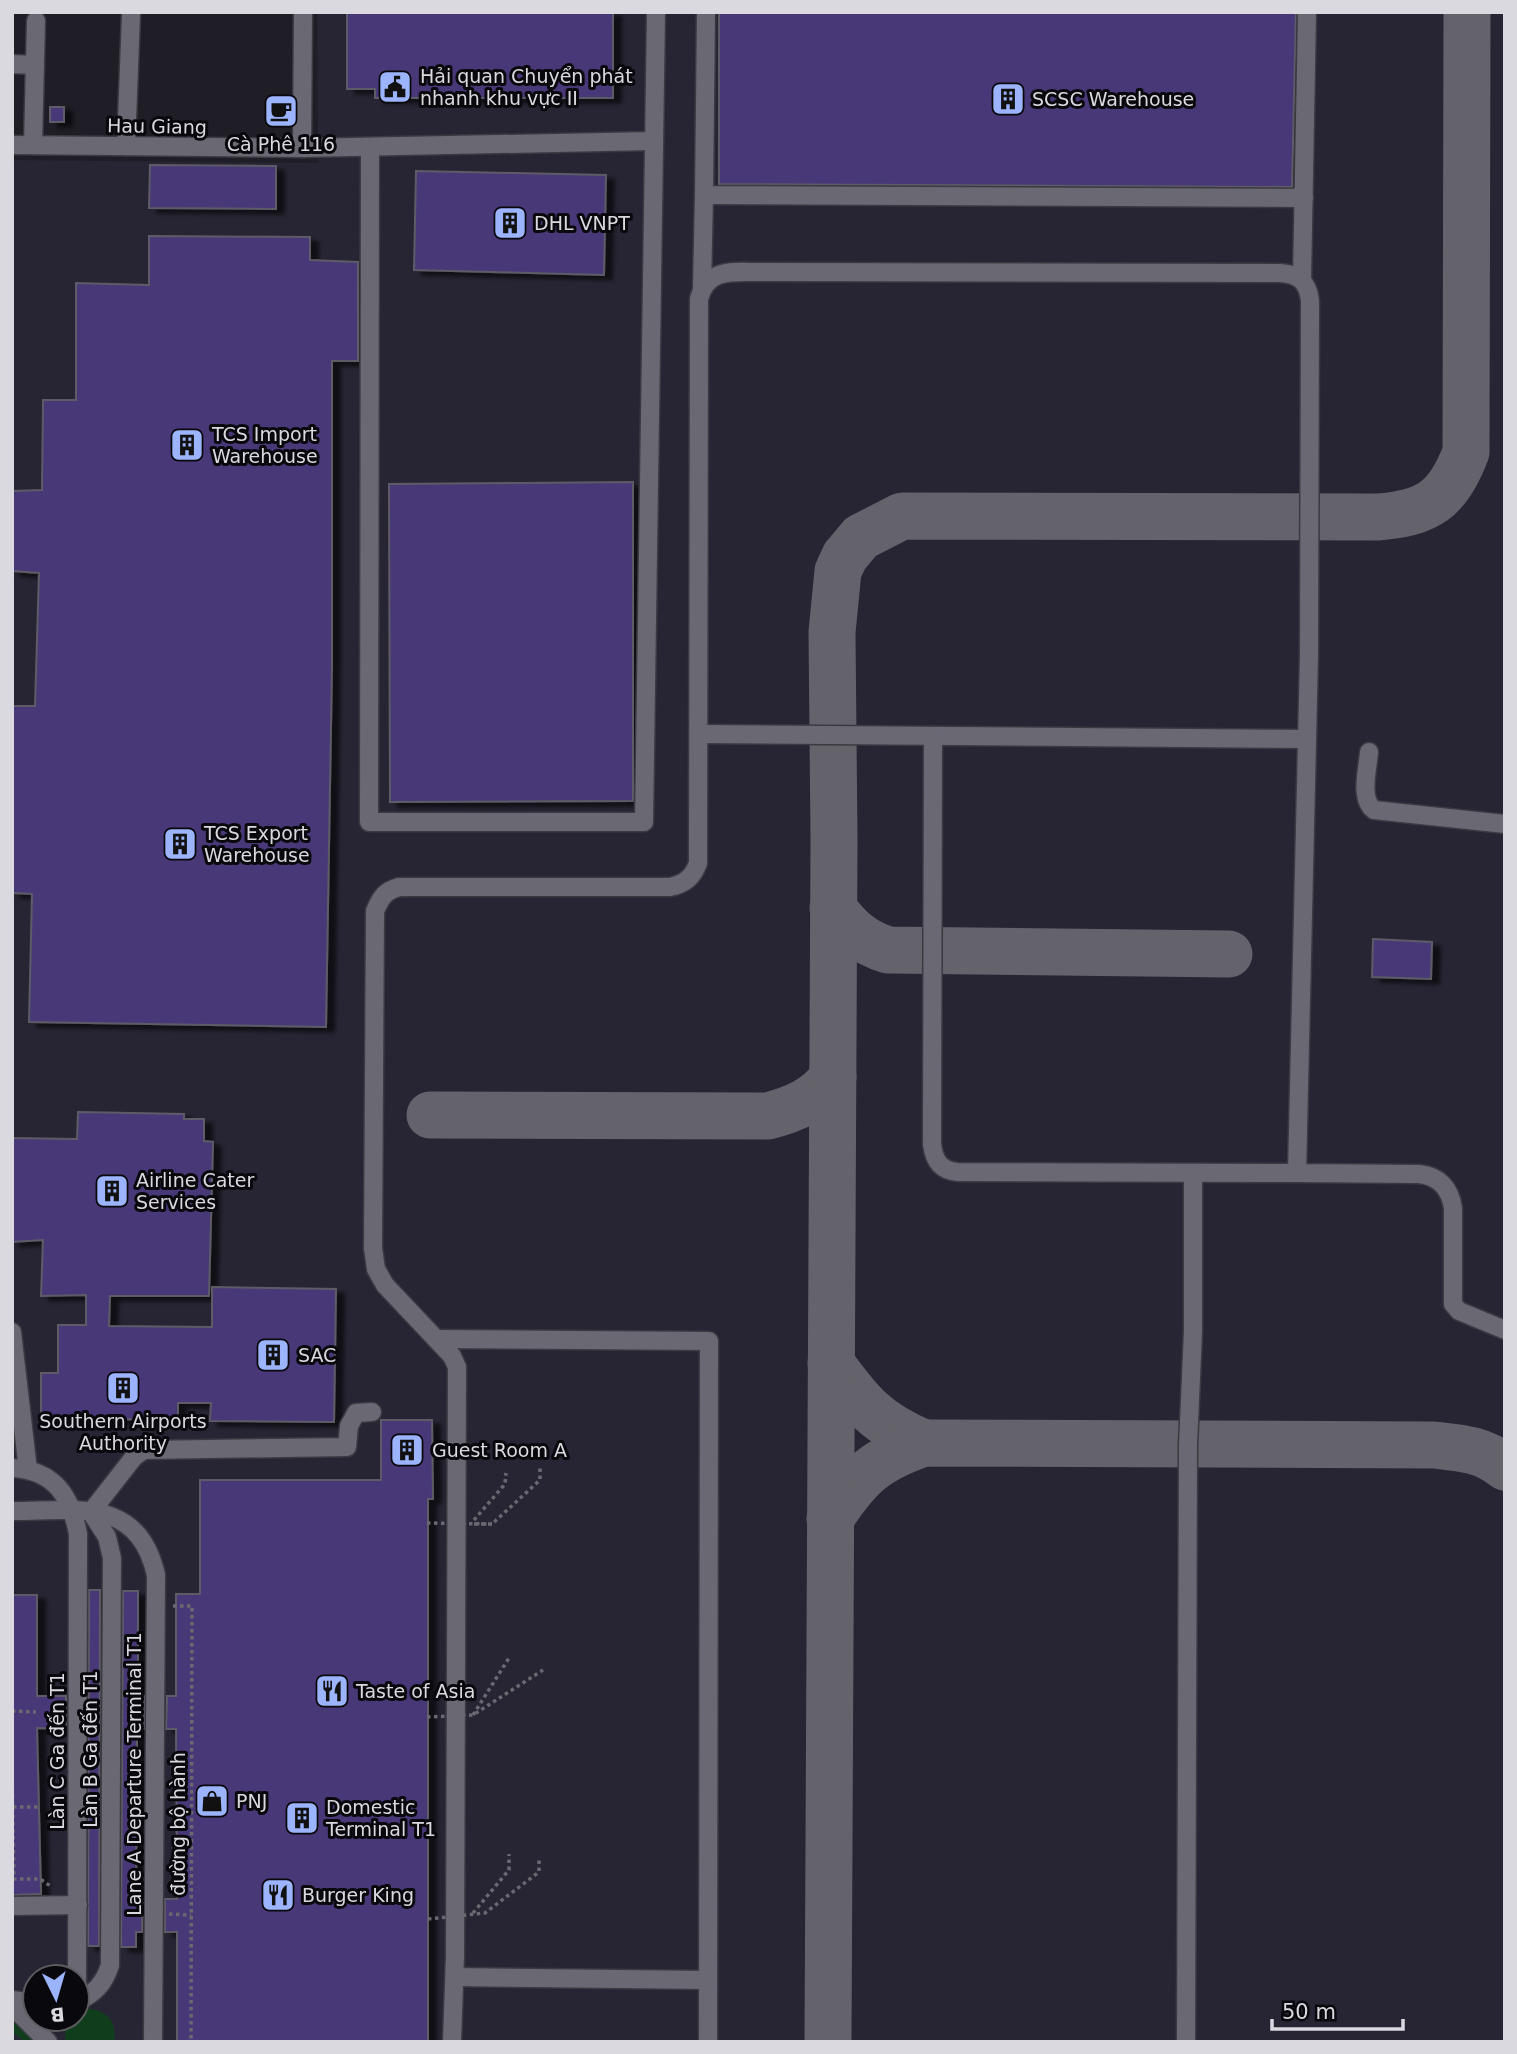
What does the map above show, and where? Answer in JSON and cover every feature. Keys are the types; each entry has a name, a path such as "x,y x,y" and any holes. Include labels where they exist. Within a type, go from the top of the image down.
{"street":[{"path":"302,148 303,12"},
{"path":"370,147 369,822 644,822 656,12"},
{"path":"452,2042 455,1977 457,1367 452,1356 396,1297 376,1269 373,1248 374,920 379,903 388,890 410,886 670,887 684,883 695,871 698,863 699,299 702,288 706,12"},
{"path":"1297,1173 1307,739 1310,301 1302,279 1307,12"},
{"path":"126,146 131,15"},
{"path":"33,145 36,21"},
{"path":"12,64 35,65"},
{"name":"Hau Giang","path":"12,145 302,148 653,141"},
{"path":"704,195 1304,198"},
{"path":"702,288 717,275 727,272 1280,273 1292,274 1302,279"},
{"path":"699,734 1307,739"},
{"path":"933,736 932,1144 936,1161 945,1169 958,1172 1428,1175 1440,1182 1450,1193 1453,1208 1453,1304 1459,1311 1505,1330"},
{"path":"1370,751 1366,795 1369,807 1374,810 1505,824"},
{"path":"1186,2042 1188,1444 1193,1332 1193,1173"},
{"path":"12,1332 20,1469"},
{"path":"436,1339 709,1341 708,2042"},
{"path":"12,1511 83,1512 134,1457 144,1450 348,1447 351,1420 356,1413 372,1412"},
{"name":"Làn B Ga đến T1","path":"20,1469 45,1476 107,1537 112,1568 110,1965 99,1988 91,1993"},
{"name":"Lane A Departure Terminal T1","path":"83,1512 119,1518 137,1533 148,1549 156,1575 153,2042"},
{"name":"Làn C Ga đến T1","path":"77,1963 79,1557 83,1512"},
{"path":"12,1906 78,1905"},
{"path":"455,1977 708,1980"},
{"path":"12,2006 48,2042"},
{"path":"141,2042 153,2021"}],"path":[{"path":"427,1523 492,1524 540,1479 540,1467"},
{"path":"471,1524 505,1483 506,1473"},
{"name":"đường bộ hành","path":"191,2042 192,1606"},
{"path":"473,1715 509,1658"},
{"path":"428,1717 473,1715 544,1670"},
{"path":"12,1711 37,1712"},
{"path":"12,1766 14,1879 40,1878"},
{"path":"13,1807 38,1807"},
{"path":"472,1914 509,1870 509,1854"},
{"path":"428,1919 485,1913 539,1872 539,1860"}],"shaded area":[{"path":"317,12 1505,12 1505,2042 12,2042 12,160 318,163"}],"green space":[{"path":"91,2009 101,2012 110,2019 115,2035 114,2042 66,2042 65,2033 91,2033"},
{"path":"12,2017 21,2026 21,2033 27,2033 36,2042 26,2042 12,2032"}],"building":[{"path":"347,12 613,12 613,98 375,98 375,89 347,89"},
{"name":"SCSC Warehouse","path":"719,12 1296,12 1292,187 719,184"},
{"path":"50,107 64,107 64,122 50,122"},
{"path":"150,165 276,166 276,209 149,208"},
{"name":"DHL VNPT","path":"416,171 606,175 604,275 414,270"},
{"path":"149,236 310,237 310,260 358,262 358,361 332,361 332,666 326,1027 29,1022 32,894 12,893 12,706 35,706 39,573 12,571 12,491 42,490 43,400 76,400 76,283 149,285"},
{"path":"633,482 633,801 390,802 389,484"},
{"path":"1373,939 1432,942 1431,979 1372,977"},
{"path":"78,1112 184,1114 184,1119 204,1119 204,1141 213,1142 209,1296 110,1296 109,1326 212,1327 212,1287 336,1289 334,1422 210,1421 211,1403 178,1403 178,1419 41,1420 41,1373 58,1373 58,1325 86,1325 86,1295 41,1296 43,1240 12,1242 12,1138 77,1139"},
{"name":"Domestic Terminal T1","path":"381,1420 432,1420 433,1499 428,1499 428,2042 177,2042 177,1932 165,1932 165,1899 177,1899 176,1729 166,1729 167,1696 176,1696 176,1594 200,1594 200,1480 381,1480"},
{"path":"89,1590 100,1590 99,1946 88,1946"},
{"path":"123,1591 138,1591 138,1696 144,1696 144,1729 137,1729 136,1899 143,1899 142,1932 136,1932 136,1947 121,1947"},
{"path":"12,1595 37,1595 37,1696 66,1696 66,1729 37,1728 41,1894 12,1895"}],"taxiway":[{"path":"828,2042 834,840 832,632 838,571 845,556 861,537 902,516 1378,517 1410,512 1434,501 1452,482 1466,452 1467,12"},
{"path":"833,908 857,934 888,950 1229,954"},
{"path":"430,1115 768,1116 804,1102 820,1092 833,1077"},
{"path":"831,1363 871,1411 894,1428 924,1443"},
{"path":"830,1519 850,1491 870,1471 893,1456 924,1443 1434,1445 1480,1453 1505,1467"}],"place":[{"name":"Hải quan Chuyển phát nhanh khu vực II","path":"395,87"},
{"name":"SCSC Warehouse","path":"1008,99"},
{"name":"Cà Phê 116","path":"281,111"},
{"name":"DHL VNPT","path":"510,223"},
{"name":"TCS Import Warehouse","path":"187,445"},
{"name":"TCS Export Warehouse","path":"180,844"},
{"name":"Airline Cater Services","path":"112,1191"},
{"name":"SAC","path":"273,1355"},
{"name":"Southern Airports Authority","path":"123,1388"},
{"name":"Guest Room A","path":"407,1450"},
{"name":"Taste of Asia","path":"332,1691"},
{"name":"PNJ","path":"212,1801"},
{"name":"Domestic Terminal T1","path":"302,1818"},
{"name":"Burger King","path":"278,1895"}]}
